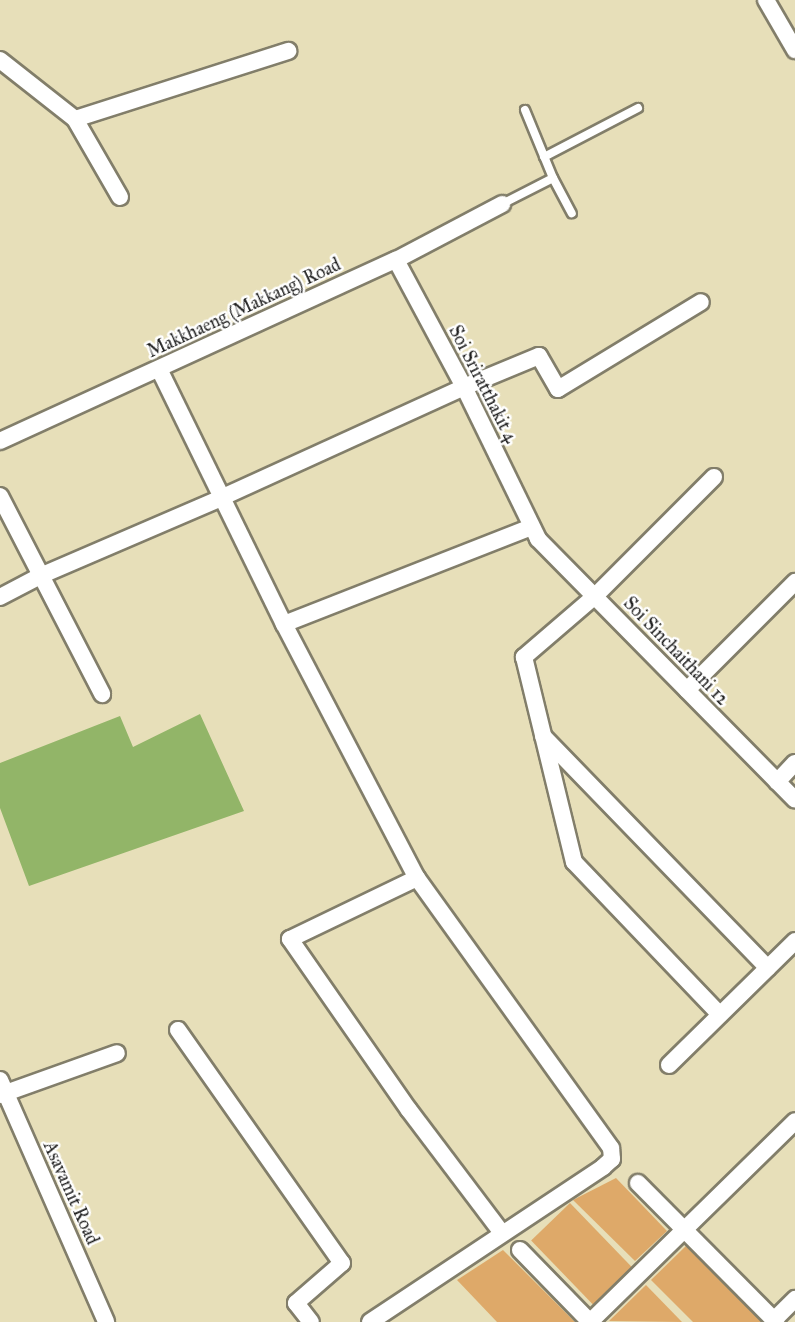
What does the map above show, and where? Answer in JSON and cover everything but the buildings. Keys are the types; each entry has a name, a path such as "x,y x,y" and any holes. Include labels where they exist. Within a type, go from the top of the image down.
{"street":[{"path":"766,0 794,48"},
{"path":"75,119 288,51"},
{"path":"3,67 75,119 120,197"},
{"name":"Makkhaeng (Makkang) Road","path":"0,441 396,260 502,204"},
{"name":"Soi Sriratthakit 4","path":"396,260 464,387 532,527"},
{"path":"0,597 40,576 223,497 464,387 539,356 558,389 701,302"},
{"path":"159,369 285,624 417,878 611,1148 612,1159 603,1167 370,1322"},
{"path":"714,477 595,596 524,657 574,862 720,1015"},
{"path":"0,496 102,694"},
{"path":"285,624 532,527"},
{"name":"Soi Sinchaithani 12","path":"532,527 538,539 795,800"},
{"path":"687,690 795,582"},
{"path":"543,736 768,968"},
{"path":"777,782 795,763"},
{"path":"417,878 290,939 409,1110 502,1233"},
{"path":"669,1065 795,941"},
{"path":"178,1030 342,1263 296,1303 311,1322"},
{"path":"2,1089 117,1053"},
{"name":"Asavamit Road","path":"2,1089 106,1322"},
{"path":"520,1250 590,1322 795,1121"},
{"path":"638,1183 775,1321 795,1299"}],"lane":[{"path":"544,157 638,108"},
{"path":"525,110 553,178 572,213"},
{"path":"502,204 553,178"}],"green space":[{"path":"200,714 244,811 29,886 0,808 0,763 120,716 133,747"}]}
